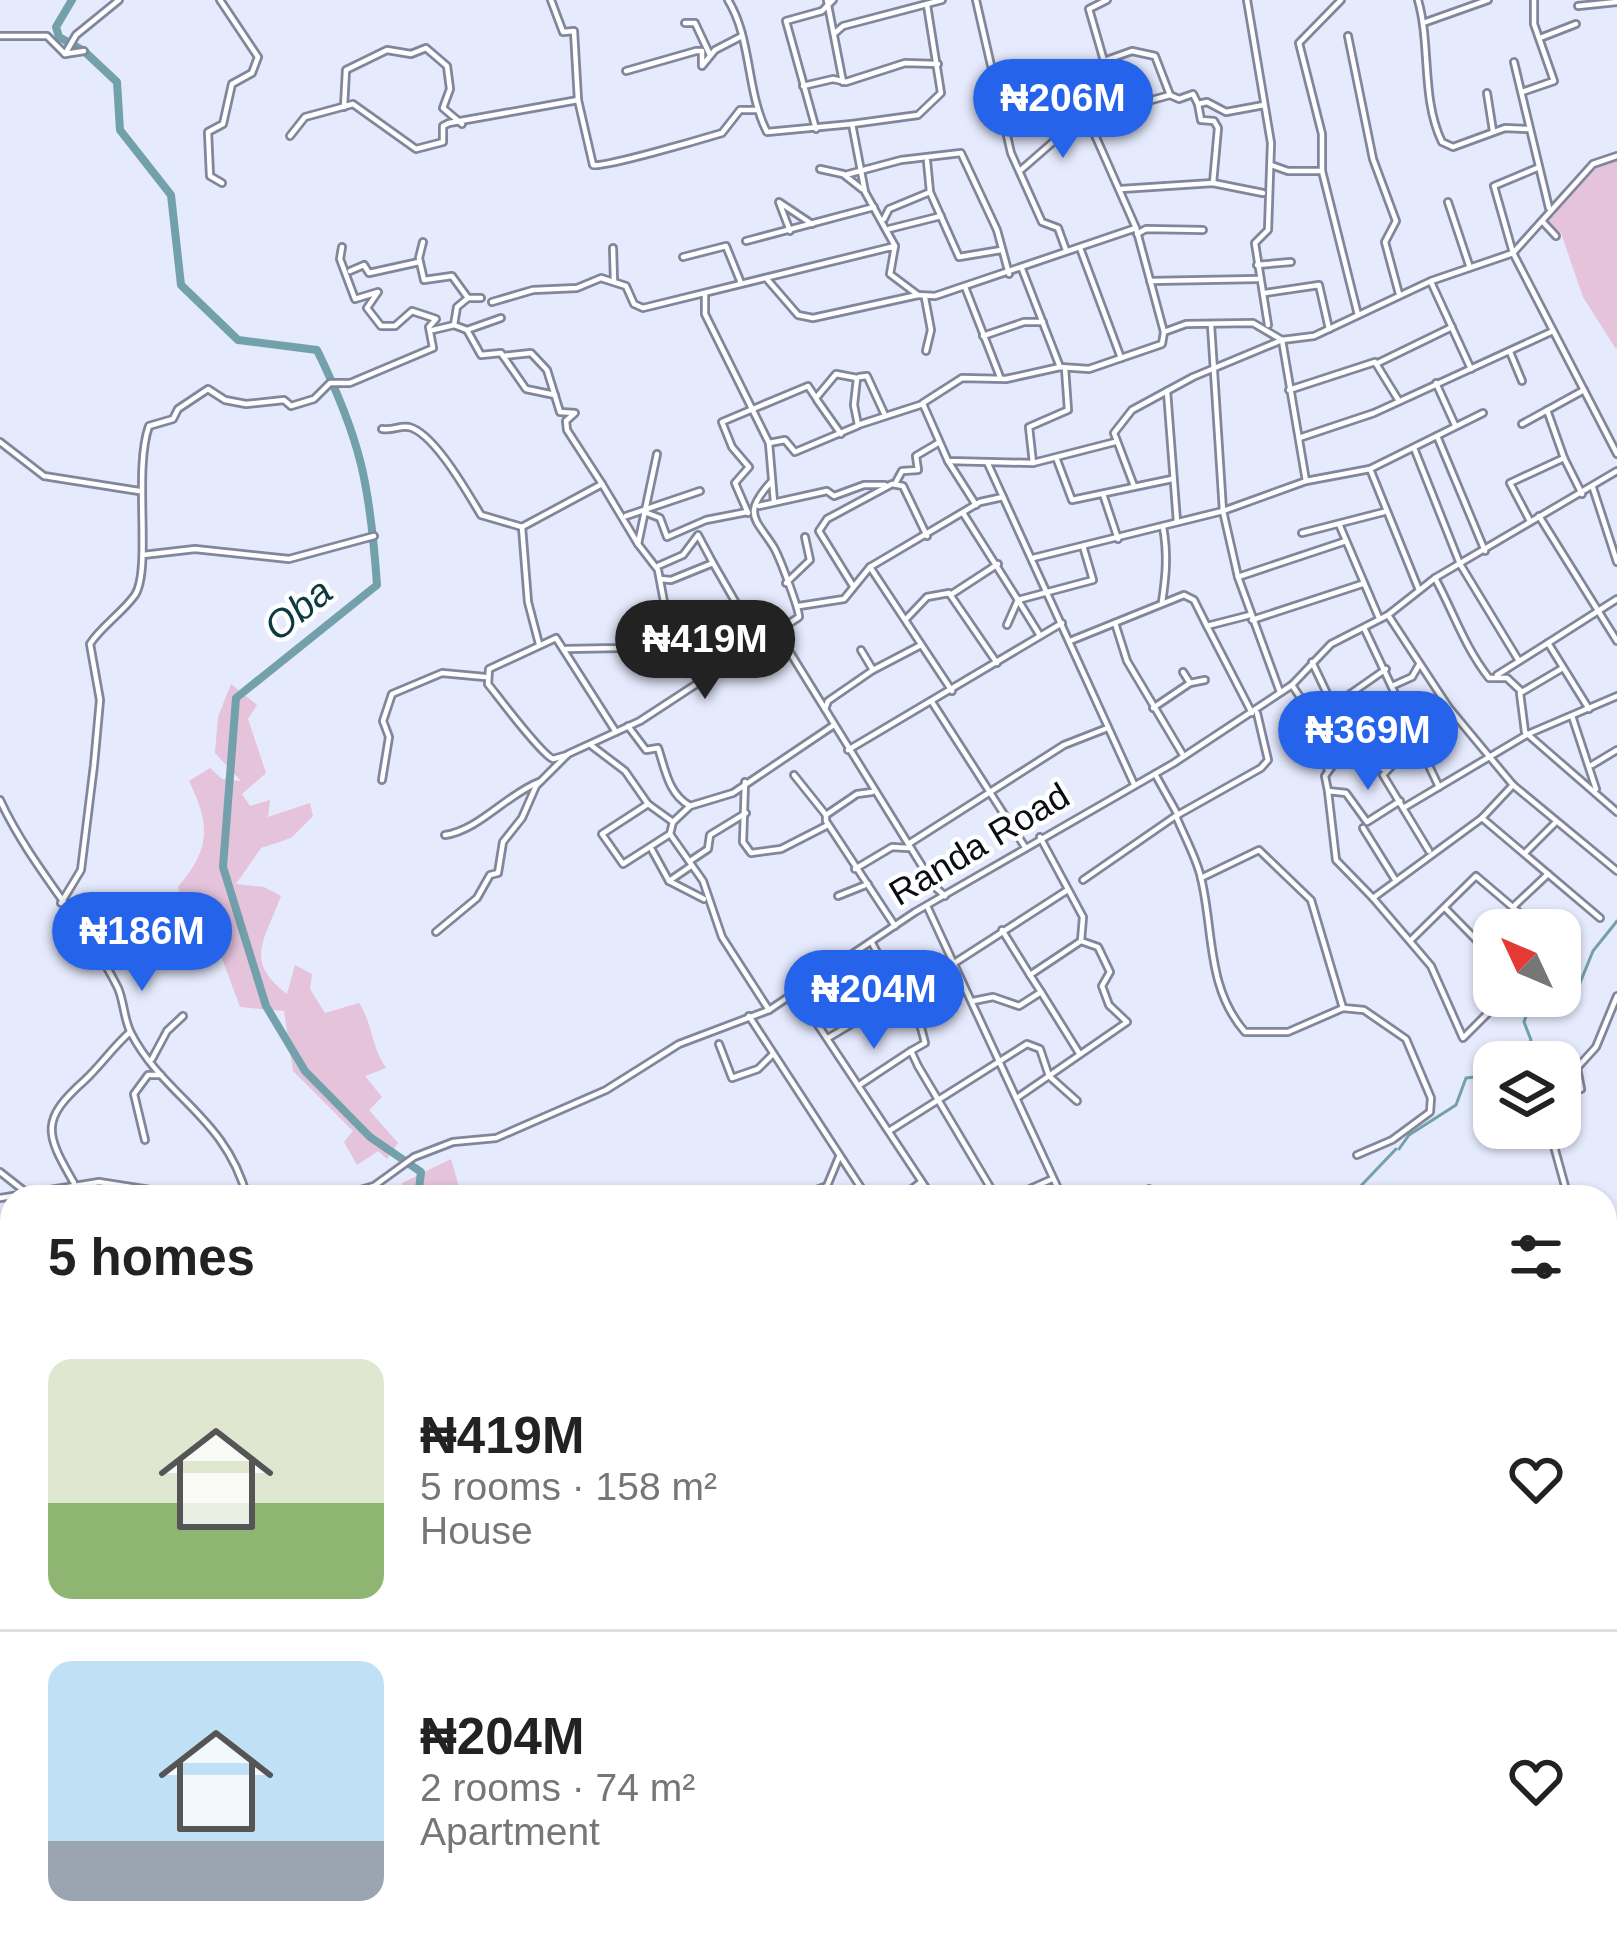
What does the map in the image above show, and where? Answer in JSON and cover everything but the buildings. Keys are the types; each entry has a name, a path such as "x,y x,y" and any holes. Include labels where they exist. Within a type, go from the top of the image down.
{"street":[{"path":"66,51 76,35 119,0"},
{"path":"220,0 258,57 252,73 232,84 223,124 208,132 210,176 222,183"},
{"path":"551,0 563,32 574,31 578,100 592,165 606,169 669,144 722,134 740,110 756,110"},
{"path":"728,0 742,36 756,110 770,134 918,116 941,92 927,5"},
{"path":"835,33 843,26 942,0"},
{"path":"976,0 1011,153 1027,185"},
{"path":"1106,0 1089,9 1104,61 1132,51 1155,56 1169,95 1179,99 1193,94 1202,120 1214,121 1218,128 1213,183"},
{"path":"1247,0 1271,165 1265,194 1268,230 1256,239 1258,279 1265,293 1271,337 1282,340"},
{"path":"1341,0 1299,38 1322,134 1322,171 1358,315"},
{"path":"1418,0 1426,22 1432,111 1442,142 1458,146 1493,131 1527,129"},
{"path":"1426,22 1488,0"},
{"path":"1522,92 1554,81 1534,0"},
{"path":"816,129 786,22 829,2 843,82"},
{"path":"1578,6 1617,2"},
{"path":"685,23 695,23 710,55"},
{"path":"1540,38 1576,24"},
{"path":"0,36 47,36 66,51 84,51"},
{"path":"626,71 696,51 702,51 702,66 710,55 742,36"},
{"path":"1348,36 1372,155 1396,220 1385,242 1399,294"},
{"path":"344,107 346,70 387,50 411,54 426,48 447,66 450,89 443,108 462,124"},
{"path":"1514,62 1550,210"},
{"path":"802,86 833,79 843,82 905,63 938,64"},
{"path":"1487,93 1493,131"},
{"path":"769,442 785,440 791,453 884,413 923,404 929,395 952,388 954,380 1089,369 1162,344 1164,332 1137,231 1091,126 1114,122 1115,110 1153,104 1169,95"},
{"path":"290,136 305,117 344,107 365,108 416,149 443,142 443,126 578,100"},
{"path":"1198,104 1207,102 1226,112 1264,105"},
{"path":"853,124 866,192 895,246 890,274 921,296 931,330 926,351"},
{"path":"1060,125 1053,142 1020,166 1042,222 1059,230 1066,250"},
{"path":"820,169 845,175 958,152 1010,274"},
{"path":"1134,486 1115,442 1115,427 1124,416 1214,368 1282,340 1329,329 1430,281 1513,254 1593,164 1617,156"},
{"path":"927,161 930,192 958,256 1002,250 1011,242"},
{"path":"1271,165 1288,172 1322,171"},
{"path":"1537,168 1494,186 1513,254 1617,454"},
{"path":"845,175 866,192"},
{"path":"1121,189 1213,183 1265,194"},
{"path":"884,219 889,209 930,192"},
{"path":"790,231 779,202 814,224"},
{"path":"1448,202 1471,267"},
{"path":"746,241 875,207"},
{"path":"889,229 940,216"},
{"path":"1543,222 1556,236"},
{"path":"766,278 798,315 812,318 965,287 1066,250 1137,231 1203,230"},
{"path":"423,242 419,262 424,280 452,276 468,298"},
{"path":"492,302 533,290 614,280 626,286 638,308 895,246"},
{"path":"61,903 81,870 94,765 100,700 90,644 137,593 142,555 139,491 149,426 166,424 208,389 225,400 296,405 318,397 330,383 350,383 433,348 429,323 436,319 412,311 394,326 380,326 368,308 378,292 355,299 340,259 342,247"},
{"path":"683,256 726,247 742,284"},
{"path":"613,248 614,280"},
{"path":"1080,248 1120,358"},
{"path":"347,272 364,266 368,273 381,272 419,262"},
{"path":"1257,265 1291,262"},
{"path":"1022,269 1062,368 1068,410 1039,420 1027,431 1033,464"},
{"path":"1150,281 1258,279"},
{"path":"1430,281 1471,369"},
{"path":"1265,293 1319,285 1329,329"},
{"path":"965,287 1002,379"},
{"path":"705,293 703,310 769,442 773,502"},
{"path":"454,325 457,307 468,298 481,298"},
{"path":"466,330 501,318"},
{"path":"982,336 1024,322 1043,322"},
{"path":"1164,332 1186,324 1268,327"},
{"path":"431,330 454,325 466,330 481,355 532,353 548,370 560,412 575,413 566,421 567,430 656,567 664,602 701,651 708,676"},
{"path":"1211,325 1223,511 1238,577 1280,692"},
{"path":"1289,390 1378,363 1452,327"},
{"path":"1299,438 1399,401 1553,331"},
{"path":"1282,340 1306,481"},
{"path":"1510,352 1522,381"},
{"path":"503,356 526,388 555,394"},
{"path":"1378,363 1399,401"},
{"path":"808,386 816,398 836,374 867,376 884,413"},
{"path":"857,378 858,425"},
{"path":"1436,383 1455,425"},
{"path":"382,780 389,736 383,722 392,694 442,673 485,677 544,755 553,759 592,746 628,726 796,621 799,606 785,583 775,548 735,483 749,466 732,447 722,422 808,386"},
{"path":"808,386 841,434"},
{"path":"1522,424 1584,390"},
{"path":"1167,391 1177,522"},
{"path":"923,404 938,443 976,505"},
{"path":"1547,410 1582,494"},
{"path":"1033,558 1223,511 1306,481 1370,469 1484,413"},
{"path":"382,430 402,425 424,433 464,482 481,514 522,527 602,484"},
{"path":"1437,436 1485,550"},
{"path":"0,442 44,476 139,491"},
{"path":"949,461 1033,464 1115,442"},
{"path":"853,586 819,531 820,524 892,484 902,471 918,470 916,456 938,443"},
{"path":"1414,448 1460,564 1520,661"},
{"path":"638,544 641,511 657,454"},
{"path":"1530,521 1510,483 1564,458"},
{"path":"1057,460 1070,500 1172,479"},
{"path":"988,464 1134,784"},
{"path":"1370,469 1419,590"},
{"name":"Randa Road","path":"375,1185 414,1157 452,1142 496,1138 605,1090 679,1045 769,1010 927,906 1254,712 1292,685 1331,644 1388,616 1435,578 1617,471"},
{"path":"641,511 660,518 667,537 706,520 750,514 771,482"},
{"path":"756,507 892,484 903,486 927,536"},
{"path":"1593,488 1617,562"},
{"path":"625,516 700,491"},
{"path":"1102,494 1118,539"},
{"path":"799,606 844,599 870,567 976,505 1003,497"},
{"path":"1302,533 1386,512"},
{"path":"963,513 1039,634"},
{"path":"1539,516 1617,641"},
{"path":"1339,524 1379,620"},
{"path":"522,527 528,602 539,644"},
{"path":"1162,602 1161,577 1170,555 1163,527"},
{"path":"656,567 682,555 698,535 759,643"},
{"path":"142,555 195,549 290,559 374,536"},
{"path":"785,583 810,560 805,537"},
{"path":"1238,577 1346,541"},
{"path":"1007,625 1018,600 1095,578 1083,546"},
{"path":"660,579 671,580 713,563"},
{"path":"907,618 927,596 951,594 998,564"},
{"path":"870,567 952,691"},
{"path":"1435,578 1459,616 1461,635 1486,676 1520,661 1617,599"},
{"path":"1207,626 1362,584"},
{"path":"951,594 997,663"},
{"path":"1070,641 1189,595 1254,712 1268,760 1083,880"},
{"path":"1388,616 1419,664 1513,785 1614,870 1617,859"},
{"path":"848,750 1062,623"},
{"path":"1115,623 1127,661 1183,755"},
{"path":"1364,628 1438,787"},
{"path":"566,649 620,648 687,632"},
{"path":"778,633 875,793 945,896"},
{"path":"485,677 489,670 556,638 616,732"},
{"path":"1548,644 1589,709"},
{"path":"825,709 828,701 873,670 921,645"},
{"path":"861,650 873,670"},
{"path":"1312,662 1334,706"},
{"path":"1392,686 1412,677 1419,664"},
{"path":"1316,724 1386,669"},
{"path":"1520,691 1561,669"},
{"path":"1183,672 1190,683"},
{"path":"1496,675 1520,691 1528,734 1617,812"},
{"path":"1153,708 1190,683 1205,680"},
{"path":"1292,685 1316,724 1328,771 1336,860 1412,939 1447,994 1463,1038 1484,1017"},
{"path":"1328,791 1346,793 1367,822 1528,734 1617,696"},
{"path":"932,703 1025,847"},
{"path":"1572,716 1592,765 1596,790"},
{"path":"1328,771 1405,719"},
{"path":"648,804 602,840 623,864 670,834 673,822 690,806 733,793 834,725"},
{"path":"628,726 646,750 658,748 667,778 680,800 690,806"},
{"path":"855,869 892,847 909,846 1064,745 1105,729"},
{"path":"1384,769 1415,741"},
{"path":"1367,743 1384,769 1384,781 1403,804 1430,853"},
{"path":"592,746 625,771 648,804 673,822"},
{"path":"1592,765 1617,750"},
{"path":"445,835 470,828 494,807 539,782 568,754"},
{"path":"1155,773 1202,878 1208,951 1226,1002 1245,1032 1288,1031 1343,1008 1364,1010 1406,1039 1431,1098 1430,1112 1357,1155"},
{"path":"794,775 895,926"},
{"path":"436,932 477,898 490,875 498,873 500,848 539,782"},
{"path":"745,782 743,842 751,853 781,849 826,829 826,818"},
{"path":"1373,898 1482,818 1513,785"},
{"path":"826,818 864,791 875,793"},
{"path":"0,800 117,987 130,1032 164,1076 218,1130 243,1185"},
{"path":"670,881 708,849 710,835 746,813"},
{"path":"1482,818 1600,918"},
{"path":"1525,853 1555,822"},
{"path":"1363,828 1396,881"},
{"path":"670,834 703,881 705,899 769,1010"},
{"path":"1040,837 1084,921 1083,941"},
{"path":"652,847 670,881 705,899"},
{"path":"1202,878 1259,850 1300,884 1311,901 1343,1008"},
{"path":"1514,906 1548,874"},
{"path":"1412,939 1476,876 1517,909"},
{"path":"838,896 868,884"},
{"path":"956,962 1066,891"},
{"path":"927,906 1055,1185"},
{"path":"1445,908 1473,937"},
{"path":"1002,930 1079,1054"},
{"path":"1030,975 1083,941"},
{"path":"1017,1098 1115,1035 1126,1022 1104,995 1102,986 1110,972 1101,950 1083,941"},
{"path":"859,1086 925,1042 915,1009 900,995 872,943"},
{"path":"800,990 924,1185"},
{"path":"973,1001 992,998 1019,1006 1041,992"},
{"path":"828,1038 900,995"},
{"path":"1581,1064 1596,1047 1617,996"},
{"path":"749,1015 859,1185"},
{"path":"152,1060 167,1031 183,1016"},
{"path":"74,1183 50,1136 54,1114 66,1092 130,1032"},
{"path":"719,1044 732,1078 758,1069 772,1050"},
{"path":"889,1132 1027,1044 1040,1049 1049,1076 1077,1101"},
{"path":"911,1051 989,1185"},
{"path":"146,1140 134,1094 148,1076 164,1076"},
{"path":"1555,1149 1565,1185"},
{"path":"827,1185 839,1157"},
{"path":"1038,1185 1051,1179"},
{"path":"915,1185 921,1180"},
{"path":"66,1185 134,1185"}],"shaded area":[{"path":"1617,159 1616,349 1583,297 1561,233 1546,222 1600,164"},
{"path":"231,684 257,705 248,719 266,773 242,794 250,806 270,800 268,817 310,803 313,816 291,838 261,848 236,884 264,887 281,896 262,949 265,971 273,982 287,994 295,965 312,974 310,989 325,1013 359,1003 364,1011 386,1068 365,1076 382,1097 369,1110 398,1143 387,1159 378,1151 357,1165 344,1142 353,1131 293,1071 284,1011 240,1007 213,934 191,930 178,887 201,849 204,824 189,781 210,768 222,779 241,781 215,753 218,717"},
{"path":"451,1159 459,1185 402,1185"}],"waterway":[{"name":"Oba","path":"72,0 56,27 59,37 84,51 117,82 120,130 171,195 181,285 238,340 317,350 353,438 367,490 377,585 236,698 223,867 266,1006 305,1071 370,1137 421,1172 419,1185"},
{"path":"1530,1041 1524,1022 1528,1010 1557,998 1571,1005 1593,951 1617,921"},
{"path":"1399,1149 1409,1135 1456,1105 1466,1078 1473,1077"},
{"path":"1362,1185 1396,1149"}]}
